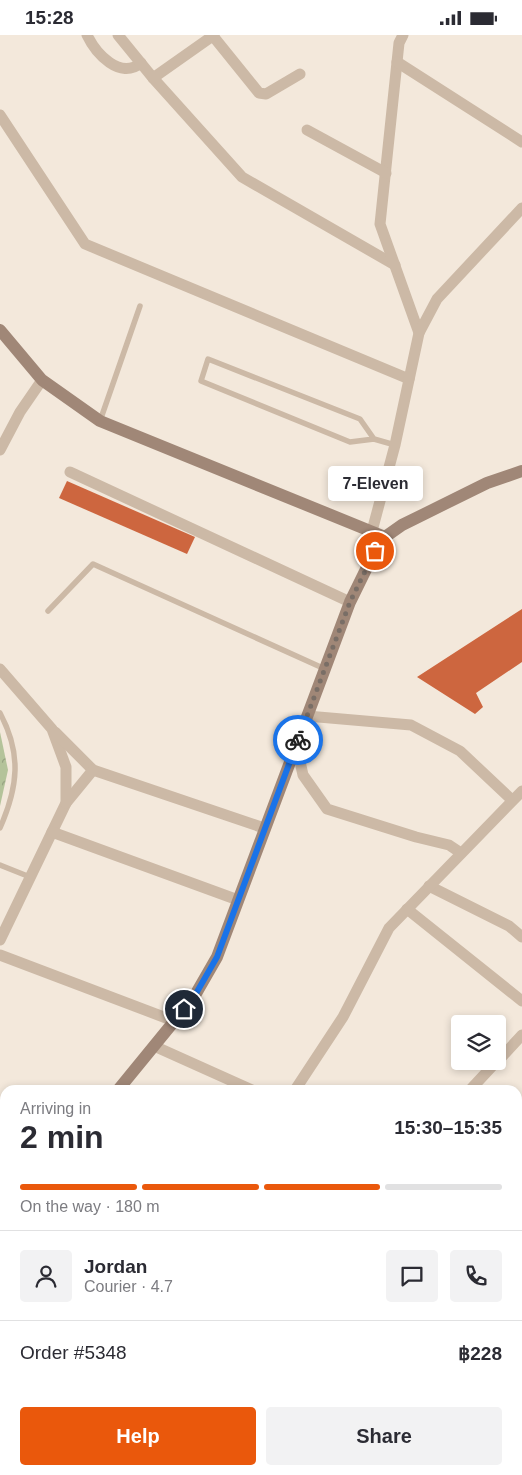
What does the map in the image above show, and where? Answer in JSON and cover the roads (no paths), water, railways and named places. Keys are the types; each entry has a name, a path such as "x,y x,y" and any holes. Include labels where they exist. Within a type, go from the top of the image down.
{"street":[{"path":"87,35 109,63 116,67 124,69 141,63"},
{"path":"118,35 153,78 242,177 395,265"},
{"path":"153,78 214,35 259,93 266,94 300,74"},
{"path":"403,35 399,43 380,224 419,333"},
{"path":"397,62 522,142"},
{"path":"0,115 85,244 409,379"},
{"path":"307,129 386,173"},
{"path":"372,531 395,445 419,333 437,299 522,208"},
{"path":"0,330 42,380 100,421 385,537"},
{"path":"0,450 20,412 42,380"},
{"path":"122,1085 194,997 217,957 350,602 375,551 385,537 402,525 487,483 522,471"},
{"path":"70,472 350,602"},
{"path":"0,669 52,729 93,769 264,828"},
{"path":"307,716 411,725 460,751 512,800"},
{"path":"52,729 66,767 66,803"},
{"path":"295,749 303,775 327,809 416,837 449,845 461,853"},
{"path":"0,940 66,803 93,769"},
{"path":"298,1085 343,1017 389,928 522,791"},
{"path":"52,832 238,901"},
{"path":"429,886 509,926 522,937"},
{"path":"407,909 522,1001"},
{"path":"0,955 174,1021"},
{"path":"506,1052 522,1035"},
{"path":"154,1046 241,1085"},
{"path":"475,1085 489,1070"}],"lane":[{"path":"100,421 140,306"},
{"path":"374,439 360,419 208,359 201,381 350,442 374,439 395,445"},
{"path":"48,611 93,563 325,669"},
{"path":"0,713 11,733 17,770 10,805 0,828"},
{"path":"0,865 30,877"}],"place":[{"name":"7-Eleven","path":"375,551"}]}
